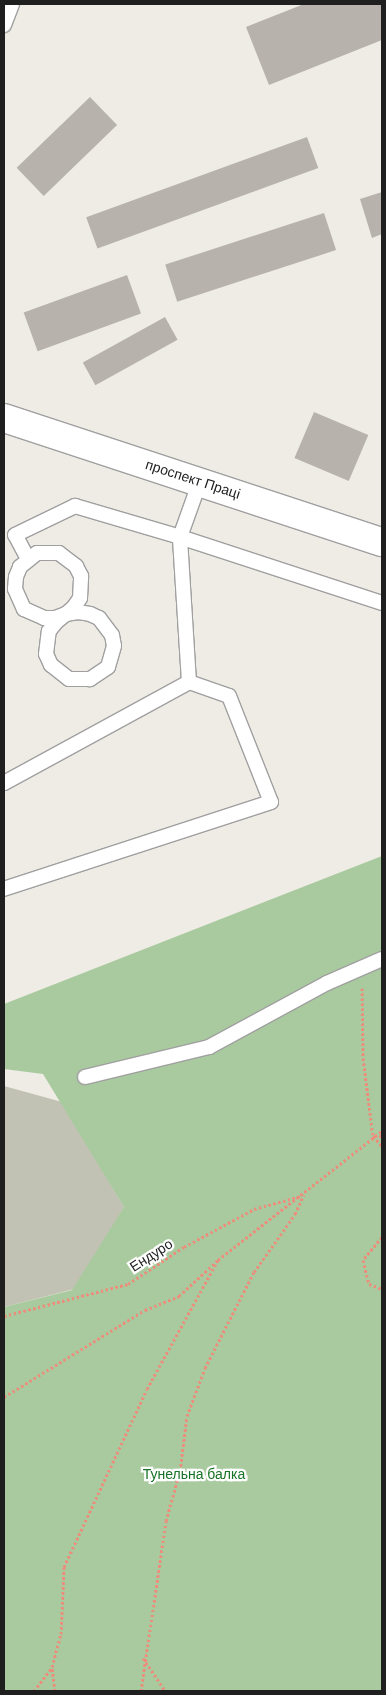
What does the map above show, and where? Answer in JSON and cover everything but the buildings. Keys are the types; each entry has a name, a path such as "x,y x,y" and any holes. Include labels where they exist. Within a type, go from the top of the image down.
{"street":[{"name":"проспект Праці","path":"4,418 382,542"}],"lane":[{"path":"4,25 12,4"},
{"path":"189,682 180,537 200,481"},
{"path":"28,559 9,538 75,506 180,537 382,603"},
{"path":"28,559 16,577 21,604 44,618 66,614 94,616 112,635 114,646 108,666 90,679 69,679 58,674 46,654 49,631 66,614 80,598 82,587 76,566 59,553 38,554 28,559"},
{"path":"4,784 189,682 229,696 271,802 4,889"},
{"path":"85,1077 208,1047 382,959"}],"path":[{"path":"362,968 363,1058 373,1136 382,1146"},
{"path":"4,1397 145,1310 179,1296 218,1260 304,1195 373,1136 382,1131"},
{"path":"373,1136 382,1136"},
{"path":"141,1691 144,1658 166,1521 180,1471 187,1416 205,1368 254,1272 295,1214 304,1195"},
{"name":"Ендуро","path":"4,1316 128,1284 184,1247 254,1209 304,1195"},
{"path":"382,1237 363,1260 369,1284 382,1289"},
{"path":"34,1691 52,1667 61,1634 64,1566 147,1389 218,1260"},
{"path":"144,1658 165,1691"},
{"path":"52,1667 55,1691"}],"shaded area":[{"path":"4,1086 62,1102 124,1207 78,1288 4,1307"}],"green space":[{"name":"Тунельна балка","path":"382,856 382,1691 4,1691 4,1307 72,1290 124,1207 43,1074 4,1069 4,1004"}]}
